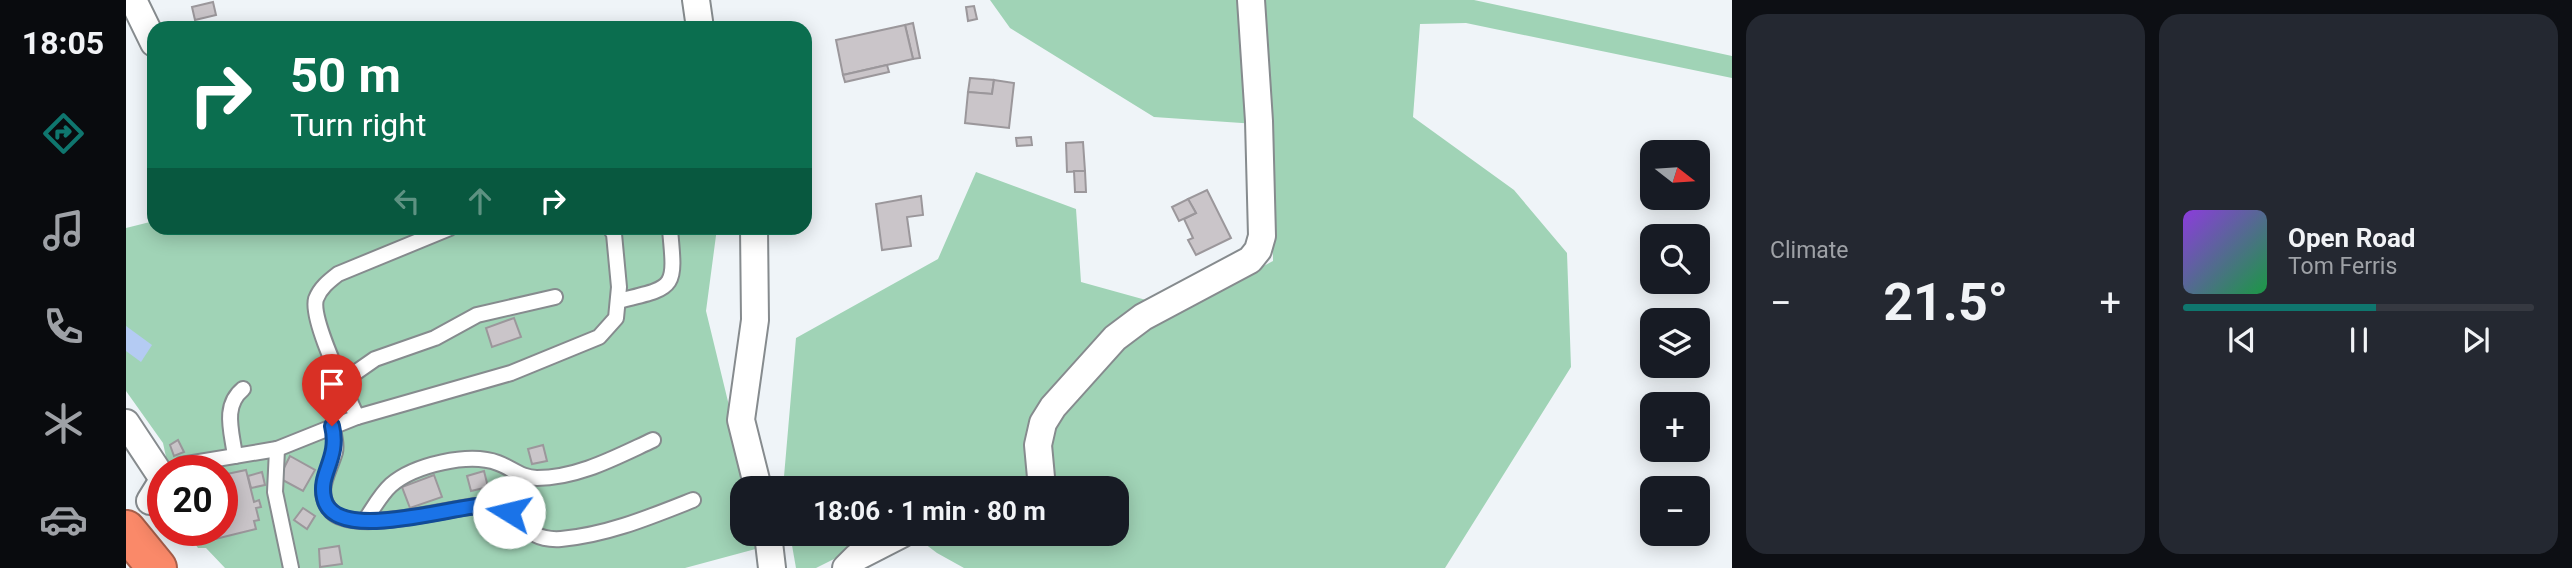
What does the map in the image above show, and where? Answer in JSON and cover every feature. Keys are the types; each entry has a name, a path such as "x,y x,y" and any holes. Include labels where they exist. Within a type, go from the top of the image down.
{"highway":[{"path":"126,530 157,568"}],"street":[{"path":"133,0 147,29"},
{"path":"696,0 699,21"},
{"path":"1041,476 1038,445 1043,423 1053,407 1115,338 1143,317 1250,260 1258,250 1262,236 1259,121 1251,0"},
{"path":"754,235 755,320 741,420 755,476"},
{"path":"126,423 147,465"},
{"path":"769,546 772,568"},
{"path":"846,568 857,557 879,546"}],"lane":[{"path":"357,417 317,323 316,299 324,285 338,274 433,235"},
{"path":"238,456 277,449 357,417 511,373 599,337 616,318 618,301 614,235"},
{"path":"618,301 661,290 670,282 674,270 670,235"},
{"path":"342,382 375,359 435,338 477,315 555,297"},
{"path":"235,455 229,407 243,389"},
{"path":"332,426 336,442 322,485 324,501 333,514 345,519 415,518 486,505 499,506 509,512 524,530 556,539 589,536 693,500"},
{"path":"366,519 393,483 420,467 482,459 527,476 560,476 593,468 653,440"},
{"path":"277,449 275,492 291,568"}],"green space":[{"path":"990,0 1474,0 1732,56 1732,78 1466,23 1420,24 1413,117 1514,190 1567,253 1571,367 1445,568 964,568 928,546 1129,546 1129,476 784,476 796,338 938,259 976,172 1076,209 1081,282 1182,310 1273,261 1271,125 1154,117 1010,28"},
{"path":"147,223 147,235 716,235 706,311 746,476 730,476 730,546 763,547 685,568 225,568 206,548 197,546 238,546 238,455 166,455 163,443 126,391 126,228"},
{"path":"792,546 860,546 816,568 796,568"}],"water":[{"path":"126,326 152,345 141,362 126,351"}],"building":[{"path":"213,2 216,15 195,20 192,7"},
{"path":"974,6 977,19 968,21 966,7"},
{"path":"913,23 920,58 913,59 905,25"},
{"path":"905,25 913,59 843,75 836,40"},
{"path":"887,65 889,72 845,82 843,75"},
{"path":"970,78 994,80 992,94 968,92"},
{"path":"994,80 1014,83 1009,128 965,123 968,92 992,94"},
{"path":"1031,137 1032,145 1017,146 1016,138"},
{"path":"1083,142 1085,171 1067,172 1066,143"},
{"path":"1074,171 1085,171 1086,192 1075,192"},
{"path":"1207,190 1231,238 1196,255 1188,240 1193,238 1184,219 1196,213 1188,199"},
{"path":"921,196 923,215 907,217 911,246 882,250 876,204"},
{"path":"1188,199 1196,213 1179,221 1172,207"},
{"path":"514,318 521,337 492,347 486,328"},
{"path":"178,440 184,452 174,455 170,445"},
{"path":"543,445 547,461 532,464 528,449"},
{"path":"290,456 315,470 303,491 279,478"},
{"path":"246,470 254,502 259,500 261,507 256,508 259,520 254,521 256,529 238,533 238,472"},
{"path":"484,471 488,487 471,491 467,476"},
{"path":"262,472 265,485 251,488 248,476"},
{"path":"434,475 442,497 410,508 402,487"},
{"path":"303,508 315,516 307,529 294,520"},
{"path":"339,546 342,564 320,567 319,549"}],"route":[{"path":"332,426 336,442 335,452 322,485 324,501 333,514 345,519 390,520 486,505 499,506 509,512"}]}
